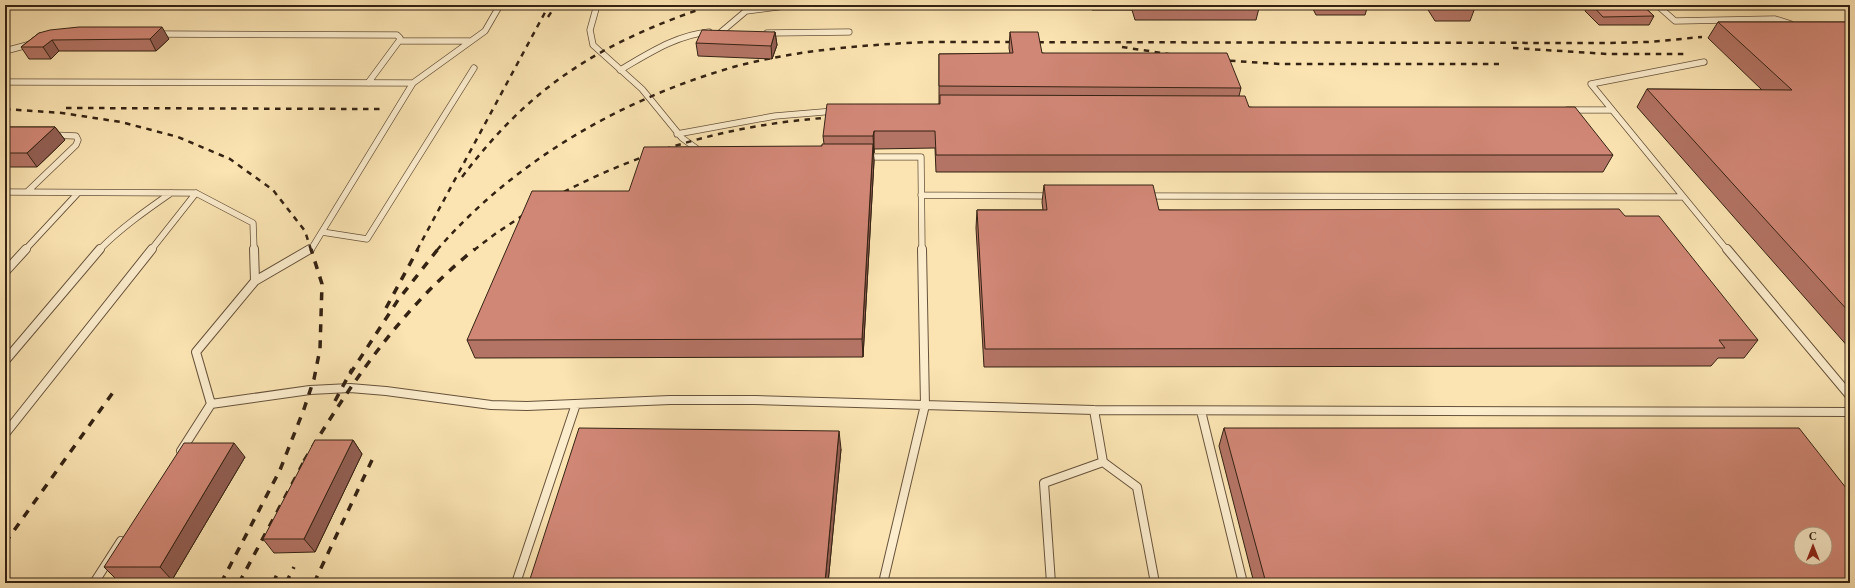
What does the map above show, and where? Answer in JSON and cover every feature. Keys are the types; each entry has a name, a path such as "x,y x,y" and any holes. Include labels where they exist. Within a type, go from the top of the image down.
{"lane":[{"path":"211,404 196,352 255,282 312,248 413,83 469,41 485,31 500,5"},
{"path":"597,5 591,24 589,39 598,52 650,97 677,134 692,147 705,153"},
{"path":"720,33 746,12 792,5"},
{"path":"1657,5 1675,21 1775,19 1798,26"},
{"path":"620,70 684,36 702,32 728,33"},
{"path":"758,33 849,32"},
{"path":"148,34 391,35 400,38 399,41"},
{"path":"399,41 469,41"},
{"path":"368,83 399,41"},
{"path":"5,51 35,42"},
{"path":"1704,62 1591,84 1683,197 1850,396"},
{"path":"322,232 367,239 474,68"},
{"path":"5,82 413,83"},
{"path":"677,134 775,116 843,110"},
{"path":"1564,110 1612,110"},
{"path":"27,192 76,145 78,140 76,136 70,135 48,135"},
{"path":"859,157 921,157 925,405 883,583"},
{"path":"6,194 27,192 196,193 253,223 255,282"},
{"path":"5,272 78,192"},
{"path":"5,361 94,255 116,233 136,217 172,193"},
{"path":"5,434 196,193"},
{"path":"921,195 1056,196"},
{"path":"1143,196 1683,197"},
{"path":"176,457 211,404 310,390 350,388 386,391 491,405 576,404 678,400 1094,410 1850,412"},
{"path":"516,583 576,404"},
{"path":"1094,410 1103,462 1138,487 1156,583"},
{"path":"1201,411 1243,583"},
{"path":"1051,583 1044,483 1103,462"},
{"path":"94,583 124,537"}],"building":[{"path":"1136,5 1257,5 1259,8 1137,8"},
{"path":"1592,5 1642,5 1654,16 1603,17"},
{"path":"1718,22 1850,22 1850,313 1647,89 1792,90"},
{"path":"79,27 162,27 150,39 52,40 43,47 21,47 39,33 50,30"},
{"path":"702,30 775,32 771,46 696,43"},
{"path":"1010,32 1038,32 1042,53 1227,53 1241,88 939,86 939,54 1013,53"},
{"path":"940,95 1245,96 1249,107 1575,107 1613,155 936,155 935,131 874,131 873,136 823,136 827,104 940,104"},
{"path":"5,127 55,127 27,153 5,153"},
{"path":"822,144 873,144 862,339 467,340 532,191 629,191 644,147 822,146"},
{"path":"1044,185 1153,185 1159,210 1619,209 1625,216 1659,216 1758,340 1719,340 1725,348 985,349 977,210 1047,210"},
{"path":"579,428 839,431 825,582 530,579"},
{"path":"1224,428 1799,428 1850,493 1850,583 1266,583"},
{"path":"315,440 353,440 304,539 263,539"},
{"path":"184,443 234,443 160,567 104,567"}],"railway":[{"path":"417,250 549,5"},
{"path":"548,17 556,5"},
{"path":"462,177 488,144 515,116 543,91 572,70 603,51 636,34 712,5"},
{"path":"437,250 468,218 501,188 536,161 574,136 653,96 695,79 737,66 783,56 831,49 926,42 1609,43 1648,42 1702,37"},
{"path":"1122,47 1175,55"},
{"path":"1513,48 1608,54 1688,54"},
{"path":"1219,60 1280,64 1499,64"},
{"path":"66,108 380,109"},
{"path":"5,109 62,113 121,122 178,137 230,159 273,190 305,231 311,250"},
{"path":"554,197 623,165 691,141 726,132 761,126 798,120 836,117"},
{"path":"474,250 531,210"},
{"path":"221,583 280,470 314,379 320,349 322,284 311,249"},
{"path":"386,308 418,249"},
{"path":"350,374 398,300 438,249"},
{"path":"306,457 340,403 380,347 425,295 449,271 475,249"},
{"path":"335,401 352,369"},
{"path":"5,543 114,391"},
{"path":"239,583 306,457"},
{"path":"304,461 306,457"},
{"path":"314,583 372,460"},
{"path":"286,583 294,567"},
{"path":"273,583 279,570"}]}
